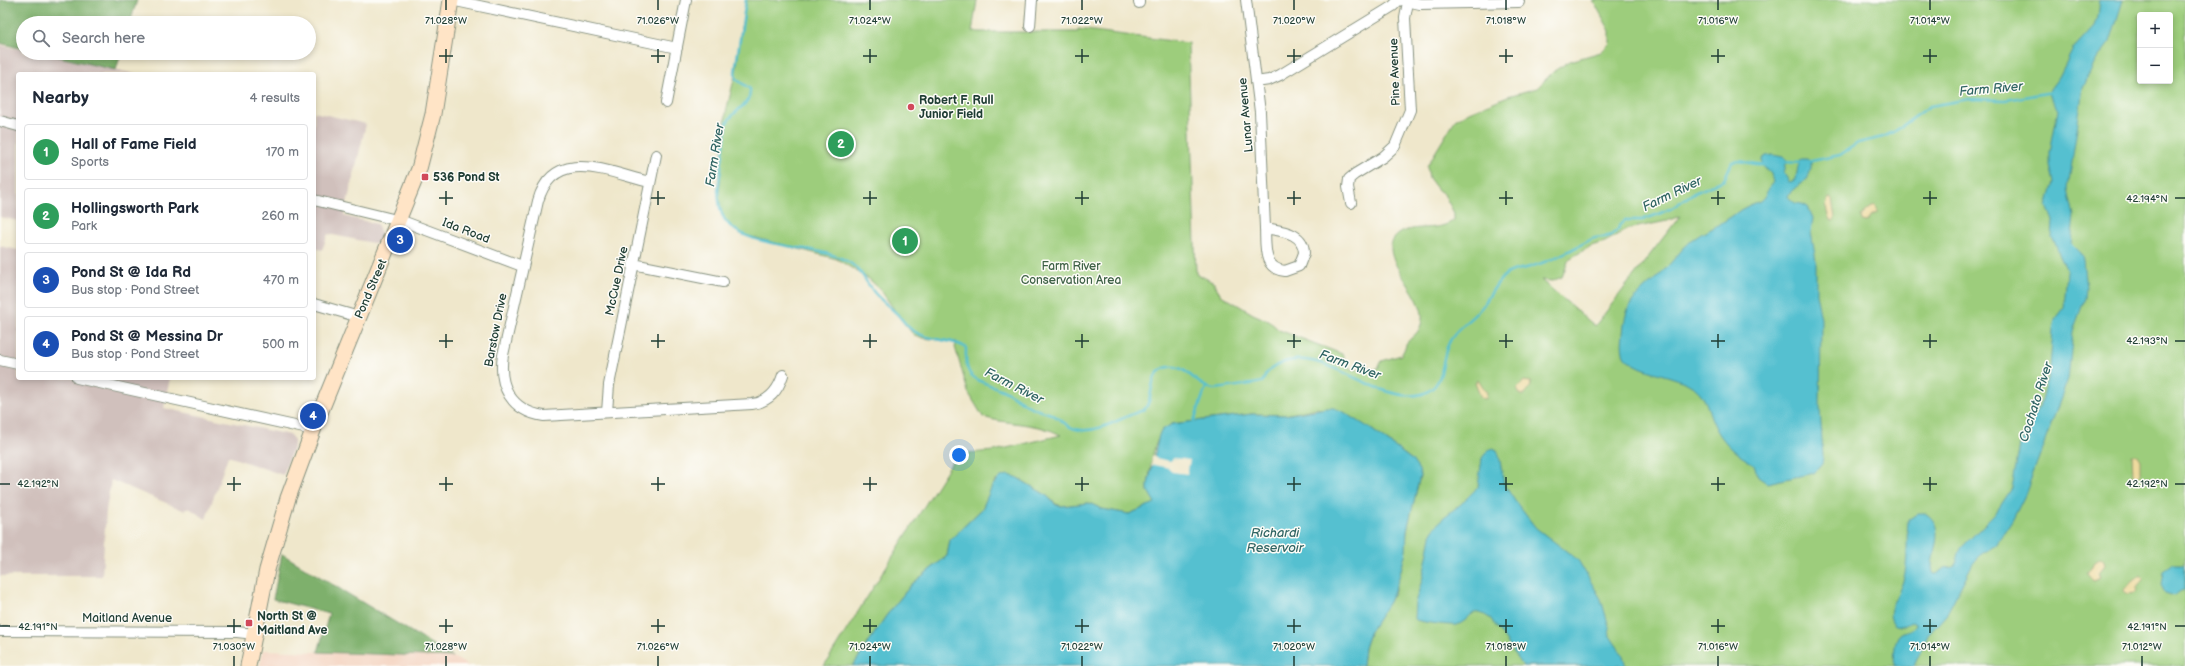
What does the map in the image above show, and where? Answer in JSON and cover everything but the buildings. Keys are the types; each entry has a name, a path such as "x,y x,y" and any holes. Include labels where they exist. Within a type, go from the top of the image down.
{"main road":[{"name":"Pond Street","path":"248,666 272,548 288,498 313,430 419,169 431,125 451,0"}],"street":[{"path":"451,0 677,48"},
{"path":"666,103 686,0"},
{"path":"1030,26 1032,0"},
{"name":"Lunar Avenue","path":"1246,0 1261,121 1266,255 1271,265 1278,270 1285,271 1299,266 1304,253 1299,239 1291,234 1265,228"},
{"path":"1256,82 1269,80 1280,75 1403,1 1420,4 1519,2"},
{"name":"Pine Avenue","path":"1351,203 1348,186 1349,179 1391,151 1399,138 1410,103 1403,1"},
{"path":"0,121 16,125"},
{"name":"McCue Drive","path":"607,412 608,391 656,155"},
{"name":"Barstow Drive","path":"650,182 587,166 569,169 553,177 545,184 540,195 522,266 502,362 501,374 506,393 518,406 536,415 757,403 772,395 782,375"},
{"name":"Ida Road","path":"316,200 399,220 522,266"},
{"path":"633,264 724,282"},
{"path":"316,305 359,317"},
{"path":"0,360 16,364"},
{"path":"86,380 313,430"},
{"name":"Maitland Avenue","path":"0,631 230,632 254,634"}],"shaded area":[{"path":"0,45 16,48 16,60 70,60 127,72 16,72 16,221 0,217"},
{"path":"316,112 366,124 344,216 377,224 381,233 378,244 328,234 322,250 316,248"},
{"path":"0,246 16,250 16,380 170,380 164,408 290,435 294,440 294,445 283,475 228,456 206,519 189,508 183,510 111,480 106,511 102,576 0,576"},
{"path":"263,650 453,657 469,666 260,666"}],"green space":[{"path":"0,0 137,0 132,16 16,16 16,47 0,43"},
{"name":"Farm River Conservation Area","path":"747,0 977,0 972,32 1078,32 1078,29 1188,43 1196,273 1214,283 1221,295 1253,314 1269,321 1279,330 1342,354 1348,367 1355,370 1366,367 1373,370 1378,368 1382,361 1401,355 1406,344 1419,329 1422,320 1421,309 1416,298 1395,263 1391,252 1392,242 1399,234 1405,231 1441,226 1454,220 1454,213 1444,194 1438,190 1429,178 1427,166 1455,120 1469,112 1508,96 1537,88 1554,71 1570,61 1601,52 1610,43 1610,31 1593,0 2185,0 2185,666 1362,666 1364,648 1369,633 1394,593 1404,558 1407,530 1420,476 1412,460 1371,429 1317,408 1285,415 1252,414 1172,424 1160,435 1152,459 1148,491 1156,503 1129,514 1102,509 1089,503 1062,506 1056,504 1046,495 1016,477 995,481 982,509 950,540 947,556 912,584 886,616 853,666 824,666 957,454 994,451 1061,435 1042,428 992,420 983,417 968,392 955,347 957,342 923,338 914,335 902,321 880,289 869,279 837,259 741,234 734,230 724,218 719,194 726,112 737,67 741,27","holes":["1680,216 1595,326 1541,280 1552,281 1562,277 1569,259 1591,246 1605,242 1628,229 1667,221"]},
{"path":"72,60 119,60 116,70"},
{"path":"282,554 453,657 318,652 329,614 273,599"}],"sand":[{"path":"1829,198 1832,199 1835,218 1834,221 1830,220 1827,212 1826,206"},
{"path":"1874,205 1877,208 1877,213 1870,216 1867,222 1862,221 1861,216"},
{"path":"1478,379 1487,393 1486,399 1481,398 1475,383"},
{"path":"1524,381 1530,382 1531,386 1524,395 1520,395 1517,389"},
{"path":"2132,454 2137,455 2140,460 2140,474 2136,478 2133,476"},
{"path":"2101,558 2104,560 2105,565 2100,571 2099,578 2092,580 2087,574 2095,562"},
{"path":"2140,575 2144,578 2137,588 2136,593 2128,594 2125,591 2126,587"}],"water":[{"path":"2099,0 2123,0 2110,42 2095,62 2083,88 2068,189 2074,216 2071,244 2080,253 2083,260 2086,288 2085,298 2073,331 2068,379 2025,495 2012,521 1996,545 1980,555 1974,561 1946,615 1928,635 1914,666 1894,666 1896,640 1900,634 1910,630 1916,624 1911,622 1906,625 1897,625 1892,622 1890,615 1892,605 1905,573 1908,520 1918,513 1925,513 1936,527 1937,536 1932,561 1934,574 1937,574 1944,568 1953,567 1962,547 1995,514 2012,488 2020,445 2039,408 2050,368 2055,320 2064,308 2067,271 2052,237 2053,221 2047,206 2054,183 2050,165 2050,152 2058,110 2049,94 2050,89 2059,77 2073,49 2094,26 2097,17"},
{"path":"1773,155 1783,157 1787,160 1784,173 1789,182 1795,179 1801,159 1807,159 1811,162 1811,170 1809,175 1790,193 1788,197 1795,203 1808,207 1813,218 1811,232 1816,261 1816,294 1821,319 1820,408 1823,457 1822,464 1814,473 1767,483 1758,477 1754,464 1735,452 1720,435 1716,429 1704,399 1695,388 1687,383 1650,371 1633,363 1624,356 1622,343 1626,314 1632,301 1662,273 1692,240 1743,208 1760,201 1764,197 1773,181 1771,174 1762,164 1762,159 1766,156"},
{"name":"Richardi Reservoir","path":"1334,408 1344,412 1371,429 1412,460 1419,470 1420,476 1407,530 1406,551 1398,581 1389,602 1369,633 1364,648 1362,666 853,666 886,616 912,584 947,556 950,540 982,509 992,486 1001,477 1008,475 1016,477 1046,495 1056,505 1062,506 1089,503 1102,509 1129,514 1155,503 1148,491 1148,484 1159,435 1162,430 1172,424 1252,414 1285,415"},
{"path":"1493,448 1497,450 1499,455 1504,484 1515,501 1536,528 1578,560 1601,599 1610,636 1622,654 1626,666 1523,666 1491,619 1484,615 1479,613 1472,614 1457,625 1435,624 1414,619 1415,603 1423,577 1432,531 1444,517 1461,504 1478,487 1482,458 1488,450"},
{"path":"2173,564 2185,564 2185,589 2175,596 2165,593 2161,585 2163,571"}],"pier":[{"path":"1152,456 1170,461 1174,458 1190,460 1187,474 1172,472 1169,468 1154,465 1151,467"}],"waterway":[{"name":"Farm River","path":"746,0 735,72 736,79 750,89 750,95 745,103 733,114 727,123 718,190 720,209 725,220 735,230 748,237 816,251 845,260 855,266 875,294 912,330 919,334 955,343 966,348 967,366 969,372 975,378 1004,391 1032,408 1052,414 1070,427 1081,430 1097,429 1144,410 1149,400 1153,381 1159,371 1172,367 1185,371 1201,384 1214,389 1262,382 1266,374 1279,364 1294,360 1305,360 1334,368 1394,393 1408,396 1422,394 1435,386 1439,380 1448,345 1454,334 1477,313 1507,273 1549,261 1594,238 1610,236 1625,220 1642,220 1672,208 1692,194 1724,180 1732,162 1740,161 1764,164"},
{"name":"Farm River","path":"1807,162 1840,155 1858,143 1883,137 1894,132 1930,106 1969,99 2006,100 2052,92"},
{"name":"Farm River","path":"1783,161 1802,162"},
{"path":"1194,421 1206,387"}],"place":[{"name":"Robert F. Rull Junior Field","path":"911,107"},
{"name":"Hollingsworth Park","path":"841,144"},
{"name":"536 Pond St","path":"425,177"},
{"name":"Pond St @ Ida Rd","path":"400,240"},
{"name":"Hall of Fame Field","path":"905,241"},
{"name":"Pond St @ Messina Dr","path":"313,416"},
{"name":"North St @ Maitland Ave","path":"249,623"}],"water label":[{"name":"Cochato River","path":"2036,402"}]}
